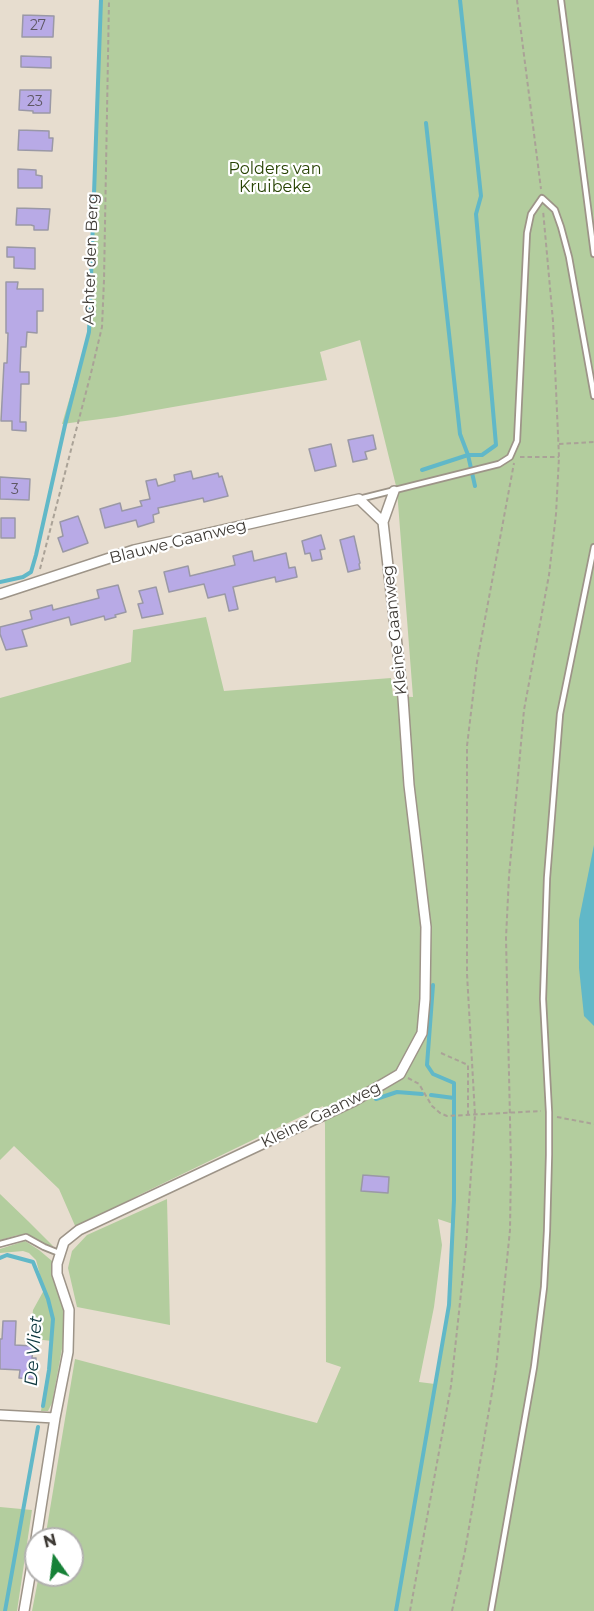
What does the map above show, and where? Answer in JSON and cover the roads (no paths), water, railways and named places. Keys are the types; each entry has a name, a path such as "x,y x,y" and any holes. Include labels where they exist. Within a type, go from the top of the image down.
{"street":[{"name":"Kleine Gaanweg","path":"59,1253 64,1242 79,1230 354,1101 400,1074 422,1033 426,927 409,785 403,698 383,522 394,491"},
{"path":"359,499 383,522"},
{"name":"Blauwe Gaanweg","path":"0,594 134,550 359,499"},
{"path":"38,1527 68,1352 69,1311 57,1274 59,1253"},
{"path":"0,1414 55,1418"},
{"path":"24,1611 28,1587"}],"lane":[{"path":"561,0 594,254"},
{"path":"359,499 500,464 510,457 517,441 527,232 531,214 542,198 555,210 564,237 594,396"},
{"path":"491,1611 534,1367 544,1287 549,1112 543,999 547,878 560,714 594,547"},
{"path":"0,1244 26,1237 59,1253"}],"water":[{"path":"594,845 594,1026 584,1016 579,968 579,920"}],"waterway":[{"path":"0,582 23,577 31,572 89,332 101,0"},
{"path":"426,123 460,434 468,455 482,455 496,445 476,214 481,196 460,0"},
{"path":"422,470 468,455 475,486"},
{"path":"396,1611 449,1305 454,1200 454,1083 433,1074 427,1065 433,985"},
{"path":"376,1099 397,1092 422,1094"},
{"path":"431,1095 454,1098"},
{"name":"De Vliet","path":"0,1258 7,1255 33,1262 48,1299 53,1319 49,1370 43,1406"},
{"name":"De Vliet","path":"5,1611 38,1427"}],"park label":[{"name":"Polders van Kruibeke","path":"275,178"}]}
